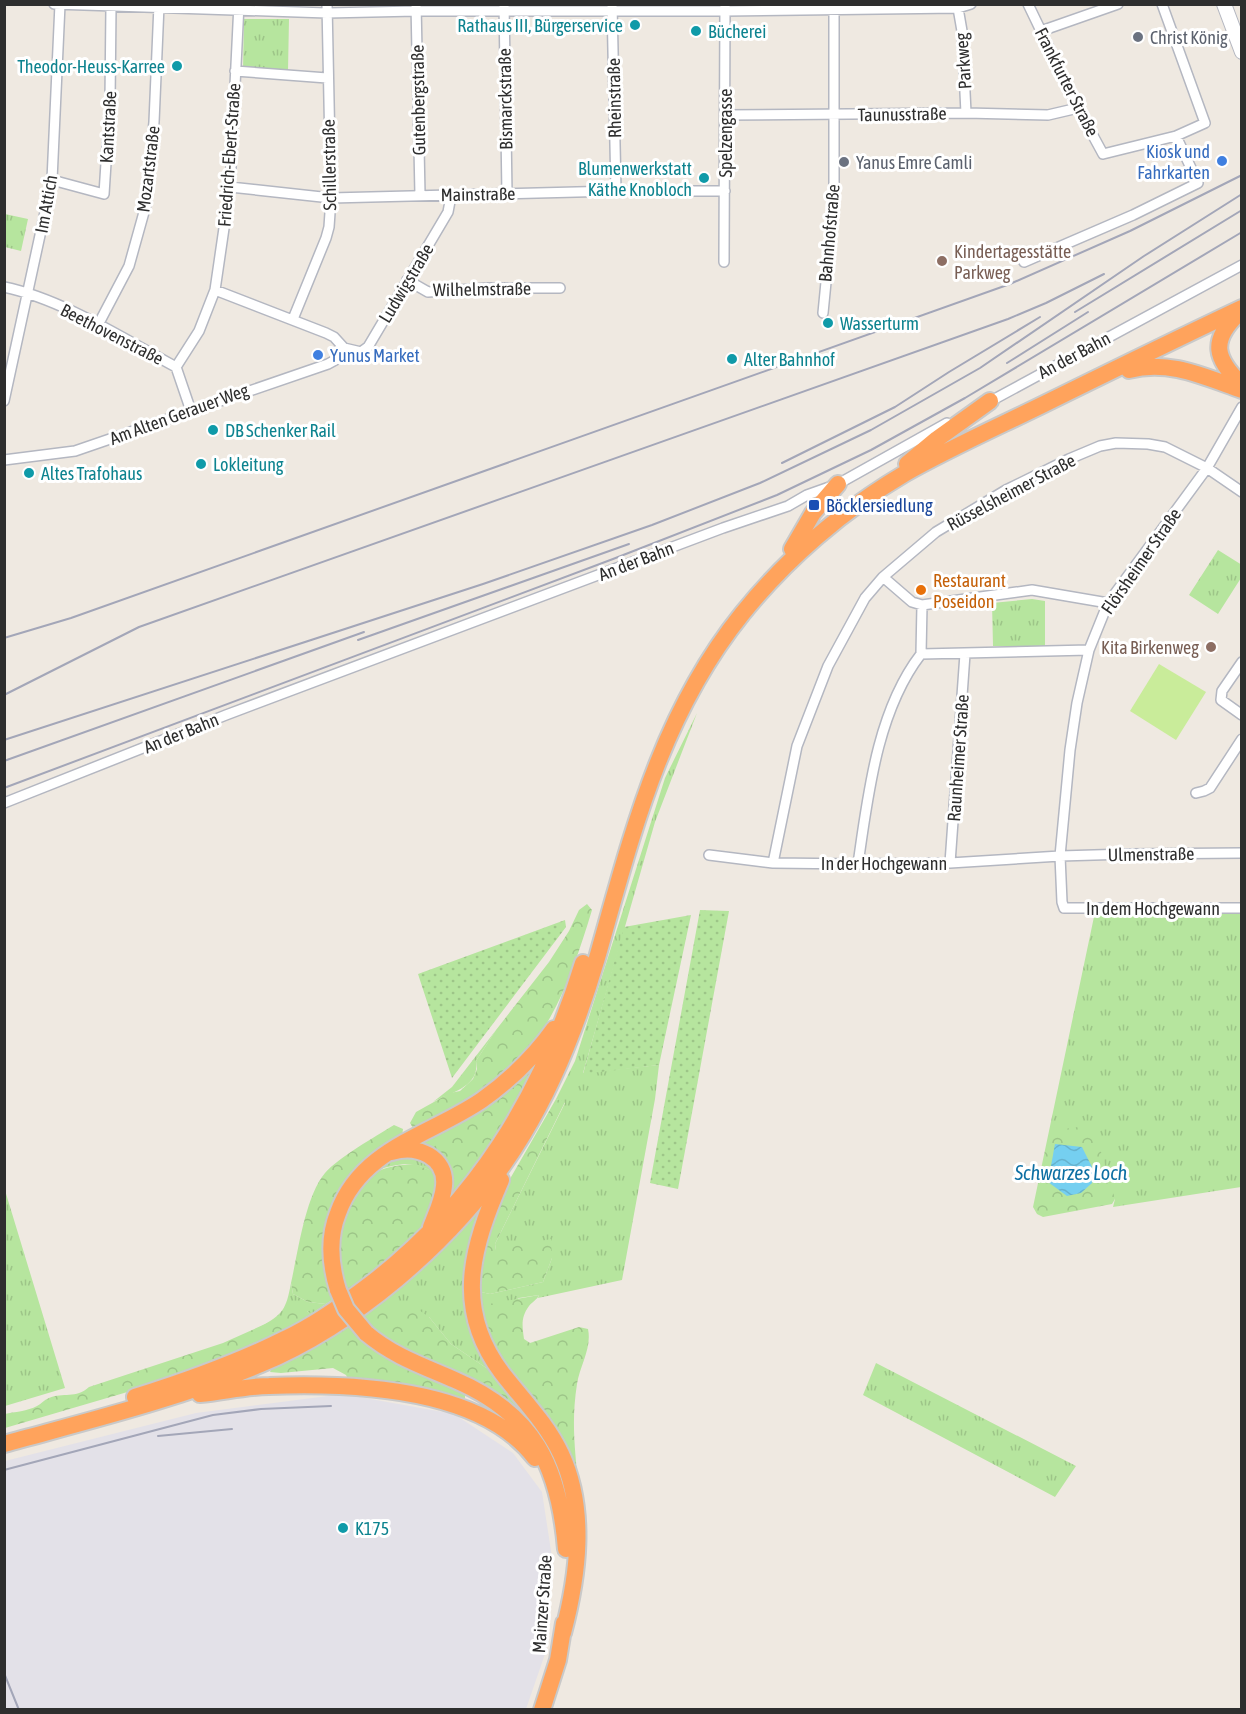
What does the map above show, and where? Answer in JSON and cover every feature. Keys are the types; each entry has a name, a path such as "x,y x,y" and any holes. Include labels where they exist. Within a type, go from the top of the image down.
{"highway":[{"path":"4,1434 179,1382 255,1353 289,1338 349,1301 388,1272 428,1235 473,1184 510,1132 540,1077 569,1007 642,776 673,705 727,619 760,581 831,515 907,464 1242,298"},
{"path":"4,1444 175,1396 264,1362 329,1330 357,1311 423,1257 454,1227 495,1179 546,1093 574,1028 587,990 639,812 659,756 681,707 726,634 756,597 781,570 852,509 901,476 951,449 1242,309"},
{"path":"1242,309 1223,330 1218,348 1225,367 1242,385"},
{"path":"1099,377 1140,366 1168,366 1242,390"},
{"path":"907,464 990,401"},
{"path":"792,549 813,513 838,484"},
{"path":"559,1499 543,1455 529,1433 512,1414 480,1392 401,1358 366,1333 346,1309 338,1290 331,1253 337,1216 354,1183 380,1156 473,1105 498,1087 532,1057 569,1007"},
{"path":"380,1156 401,1149 415,1149 428,1154 442,1168 445,1185 428,1235"},
{"path":"513,1151 479,1235 472,1270 472,1298 489,1353 554,1442 566,1465 571,1483 575,1508 577,1560 572,1599 563,1633"},
{"path":"175,1396 266,1386 338,1386 383,1390 437,1400 480,1416 513,1435 538,1462 559,1499"},
{"name":"Mainzer Straße","path":"542,1710 553,1679 563,1633 566,1550 559,1499"}],"street":[{"path":"54,4 327,9 958,8 971,4"},
{"name":"Frankfurter Straße","path":"1028,4 1103,154 1177,135"},
{"path":"1041,31 1118,4"},
{"path":"1024,262 1133,215 1198,183 1177,135 1204,123 1161,4"},
{"path":"1224,4 1242,52"},
{"name":"Im Attich","path":"4,401 52,180 60,5"},
{"name":"Kantstraße","path":"52,180 104,194 110,101 111,6"},
{"name":"Mozartstraße","path":"98,325 129,266 146,205 154,122 159,6"},
{"name":"Bahnhofstraße","path":"823,313 834,200 835,7"},
{"name":"Friedrich-Ebert-Straße","path":"176,367 199,331 214,290 230,187 238,8"},
{"name":"Gutenbergstraße","path":"416,8 420,195"},
{"name":"Bismarckstraße","path":"504,8 507,194"},
{"name":"Rheinstraße","path":"612,8 616,191"},
{"name":"Spelzengasse","path":"724,262 725,8"},
{"name":"Parkweg","path":"958,8 962,31 966,113"},
{"name":"Schillerstraße","path":"293,319 329,227 327,9"},
{"path":"235,72 327,78"},
{"name":"Taunusstraße","path":"725,115 966,113 1048,115 1078,108"},
{"name":"Mainstraße","path":"230,187 330,198 616,191 725,191"},
{"name":"Ludwigstraße","path":"344,348 361,352 368,347 448,212 451,196"},
{"name":"An der Bahn","path":"4,803 271,698 723,528 788,506 807,495 838,484 1021,382 1242,265"},
{"name":"Wilhelmstraße","path":"408,280 428,292 488,288 560,288"},
{"name":"Beethovenstraße","path":"4,287 29,292 98,325 176,367 191,411"},
{"path":"214,290 293,319 334,337 344,348"},
{"name":"Am Alten Gerauer Weg","path":"4,460 75,451 328,364 339,357 344,348"},
{"name":"Flörsheimer Straße","path":"1064,908 1060,856 1070,750 1077,703 1089,650 1108,603 1207,468 1242,407"},
{"name":"Rüsselsheimer Straße","path":"773,863 797,746 828,666 865,598 883,577 936,532 1006,490 1101,446 1116,443 1165,447 1207,468"},
{"path":"1207,468 1242,492"},
{"path":"883,577 912,602 922,605 1032,590 1108,603"},
{"path":"858,864 867,802 881,737 911,667 921,654 922,605"},
{"path":"921,654 1089,650"},
{"name":"Raunheimer Straße","path":"950,863 965,654"},
{"path":"1242,662 1222,691 1221,700 1242,715"},
{"path":"1196,793 1210,788 1242,739"},
{"name":"Ulmenstraße","path":"1060,856 1242,854"},
{"name":"In der Hochgewann","path":"710,855 773,863 858,864 950,863 1060,856"},
{"name":"In dem Hochgewann","path":"1064,908 1242,908"}],"shaded area":[{"path":"343,1394 454,1414 513,1453 542,1492 553,1564 545,1654 526,1709 5,1710 5,1461 196,1413"}],"green space":[{"path":"244,19 289,19 288,71 243,69"},
{"path":"5,214 28,219 21,251 5,247"},
{"path":"1218,550 1242,565 1241,578 1218,614 1189,595"},
{"path":"1032,599 1045,601 1045,646 993,646 992,603"},
{"path":"1159,664 1206,692 1176,740 1130,711"},
{"path":"697,713 655,822 583,1073 659,1065 655,1099 622,1280 538,1298 539,1295 519,1298 485,1316 482,1331 477,1288 481,1292 490,1294 543,1282 552,1258 496,1250 495,1244 565,1103 556,1099 575,1061 665,778"},
{"path":"587,904 592,910 565,987 554,1011 524,1055 476,1097 420,1128 413,1128 410,1123 416,1112 450,1093 460,1091 473,1079 477,1069 476,1061 496,1030 549,962 569,931 579,910"},
{"path":"700,910 729,911 678,1189 650,1183"},
{"path":"1241,911 1241,1187 1113,1207 1115,1199 1049,1131 1095,912"},
{"path":"691,915 659,1065 583,1074 624,927"},
{"path":"565,920 566,927 452,1078 418,974"},
{"path":"496,1030 476,1061 474,1077 469,1083 433,1102 452,1087"},
{"path":"542,1057 481,1165 459,1170 449,1164 436,1145 441,1133 449,1123"},
{"path":"556,1099 565,1102 495,1244 496,1250 551,1239 552,1258 543,1282 490,1294 481,1292 477,1288 475,1265 500,1196"},
{"path":"449,1123 481,1165 440,1214 448,1181 417,1145"},
{"path":"394,1125 403,1129 402,1136 373,1156 347,1179 332,1207 327,1222 325,1253 332,1300 326,1304 308,1302 293,1294 291,1283 300,1241 307,1210 318,1183 339,1160"},
{"path":"1093,1125 1115,1199 1112,1204 1043,1217 1037,1214 1033,1207 1049,1131"},
{"path":"407,1154 428,1160 439,1178 424,1168 410,1164 381,1169 374,1173 360,1188 348,1210 335,1252 335,1240 341,1214 361,1179 383,1160"},
{"path":"415,1164 432,1171 439,1178 431,1216 407,1243 346,1293 343,1289 337,1237 352,1203 364,1183 379,1171 388,1167"},
{"path":"495,1184 467,1259 501,1378 451,1344 429,1317 360,1315"},
{"path":"4,1187 65,1388 5,1406 4,1406"},
{"path":"291,1283 293,1294 308,1302 326,1304 311,1314 307,1311 260,1327 282,1310"},
{"path":"539,1295 529,1306 523,1318 524,1339 530,1343 579,1327 588,1329 588,1343 578,1377 574,1407 577,1472 575,1478 482,1331 485,1316 481,1310 483,1305"},
{"path":"413,1306 429,1317 451,1344 501,1378 522,1409 515,1409 385,1342 360,1315 373,1309"},
{"path":"294,1311 307,1311 311,1314 273,1339 175,1378 5,1428 5,1414 33,1408 54,1396 79,1393 89,1387 223,1343"},
{"path":"345,1323 362,1340 465,1392 465,1398 461,1402 348,1379 346,1375 333,1368 270,1372 272,1368"},
{"path":"876,1363 1076,1466 1055,1497 863,1395"}],"water":[{"name":"Schwarzes Loch","path":"1055,1144 1082,1147 1092,1167 1092,1183 1081,1193 1067,1196 1048,1182"}],"railway":[{"path":"4,638 71,618 1010,284 1130,231 1242,175"},
{"path":"4,740 483,584 652,525 760,483 871,430 980,368 1144,256 1242,194"},
{"path":"1075,312 1242,210"},
{"path":"4,788 777,495 871,450 965,398 1242,232"},
{"path":"4,695 139,627 1008,319 1104,274"},
{"path":"1007,363 1088,312"},
{"path":"782,463 895,407 1040,317"},
{"path":"358,640 629,544"},
{"path":"4,761 364,632"},
{"path":"4,1470 213,1415 261,1409 331,1406"},
{"path":"158,1436 232,1429"},
{"path":"4,1673 19,1710"}],"place":[{"name":"Rathaus III, Bürgerservice","path":"635,25"},
{"name":"Bücherei","path":"696,31"},
{"name":"Christ König","path":"1138,37"},
{"name":"Theodor-Heuss-Karree","path":"177,66"},
{"name":"Kiosk und Fahrkarten","path":"1222,161"},
{"name":"Yanus Emre Camli","path":"844,162"},
{"name":"Blumenwerkstatt Käthe Knobloch","path":"704,178"},
{"name":"Kindertagesstätte Parkweg","path":"942,261"},
{"name":"Wasserturm","path":"828,323"},
{"name":"Yunus Market","path":"318,355"},
{"name":"Alter Bahnhof","path":"732,359"},
{"name":"DB Schenker Rail","path":"213,430"},
{"name":"Lokleitung","path":"201,464"},
{"name":"Altes Trafohaus","path":"29,473"},
{"name":"Böcklersiedlung","path":"814,505"},
{"name":"Restaurant Poseidon","path":"921,590"},
{"name":"Kita Birkenweg","path":"1211,647"},
{"name":"K175","path":"343,1528"}]}
